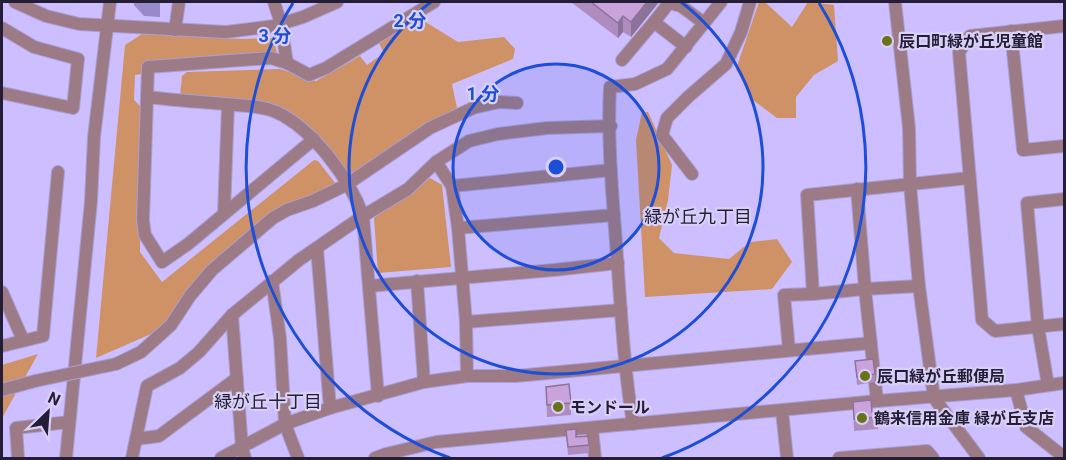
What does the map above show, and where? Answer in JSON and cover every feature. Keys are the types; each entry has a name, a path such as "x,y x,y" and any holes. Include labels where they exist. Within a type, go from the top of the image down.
{"street":[{"path":"15,2 59,20 226,32 281,24 337,2"},
{"path":"66,459 90,212 94,137 110,2"},
{"path":"174,30 179,2"},
{"path":"274,2 281,24 287,63"},
{"path":"314,140 162,262 145,235 143,220 148,67 271,58 287,63 309,75 327,68 434,2"},
{"path":"633,424 614,215 610,87 635,84 667,69 721,2"},
{"path":"692,174 662,135 667,118 726,64 741,32 750,2"},
{"path":"895,2 909,128 910,184 919,286 934,398 979,459"},
{"path":"622,60 669,3 681,6 704,23"},
{"path":"654,22 686,46"},
{"path":"1065,26 970,36 959,52 982,320 995,331 1065,324"},
{"path":"2,28 34,47 78,58 73,108 2,93"},
{"path":"1011,31 1023,150 1065,146"},
{"path":"147,98 256,107 274,111 296,123 314,140 336,167 363,216 378,396"},
{"path":"2,390 116,364 141,352 171,325 190,296 212,270 273,218 346,185 430,128 474,108 499,102 517,103"},
{"path":"224,213 228,105"},
{"path":"132,459 147,386 180,368 199,352 232,315 272,281 363,216 408,189 436,162 469,141 498,134 547,128 611,126"},
{"path":"436,162 452,186 466,322 467,376"},
{"path":"452,186 611,170"},
{"path":"2,345 43,336 58,172"},
{"path":"813,294 807,195 969,178"},
{"path":"857,189 877,401"},
{"path":"1048,385 1038,327 1027,202 1065,199"},
{"path":"458,228 614,215"},
{"path":"317,248 330,408"},
{"path":"369,286 554,270 618,262"},
{"path":"272,281 280,338 285,423 298,459"},
{"path":"417,281 424,382"},
{"path":"789,350 784,295 919,286"},
{"path":"2,292 23,340"},
{"path":"466,322 621,310"},
{"path":"232,315 243,453"},
{"path":"221,459 243,453 285,423 424,382 467,376 516,376 871,344"},
{"path":"136,439 159,436 237,378"},
{"path":"375,459 386,454 436,442 877,401 934,398 1065,383"},
{"path":"1016,390 1026,427 1059,447 1065,457"},
{"path":"782,411 787,459"},
{"path":"18,459 16,428 69,422"},
{"path":"592,428 595,459"},
{"path":"838,459 927,451 933,459"}],"shaded area":[{"path":"134,2 160,2 160,17 144,16"},
{"path":"759,2 765,2 792,27 808,2 834,5 838,61 814,75 796,97 796,118 777,118 753,100 736,69"},
{"path":"419,18 458,42 504,37 515,49 513,59 452,84 457,108 431,123 348,181 323,140 294,116 180,96 182,76 187,72 280,69 316,81 360,56 367,65 384,53 378,41"},
{"path":"142,34 241,39 273,38 277,53 143,64 142,74 135,75 134,100 141,107 140,252 162,282 314,160 318,161 336,184 284,207 160,330 96,358 125,45"},
{"path":"642,112 648,112 672,165 668,200 659,238 674,253 729,259 750,242 777,239 792,262 772,289 645,297 636,140"},
{"path":"430,178 442,185 451,267 378,273 374,218"},
{"path":"38,354 2,418 2,365"}],"building":[{"path":"591,2 647,2 631,22 623,16 618,23"},
{"path":"873,359 875,374 857,377 855,361"},
{"path":"569,384 571,403 547,405 546,387"},
{"path":"871,400 872,412 877,412 878,417 854,419 853,402"},
{"path":"576,429 576,437 588,436 589,445 568,447 566,430"}],"place":[{"name":"辰口町緑が丘児童館","path":"887,41"},
{"name":"辰口緑が丘郵便局","path":"865,376"},
{"name":"モンドール","path":"558,407"},
{"name":"鶴来信用金庫 緑が丘支店","path":"862,418"}],"district":[{"name":"緑が丘九丁目","path":"698,217"},
{"name":"緑が丘十丁目","path":"268,402"}]}
